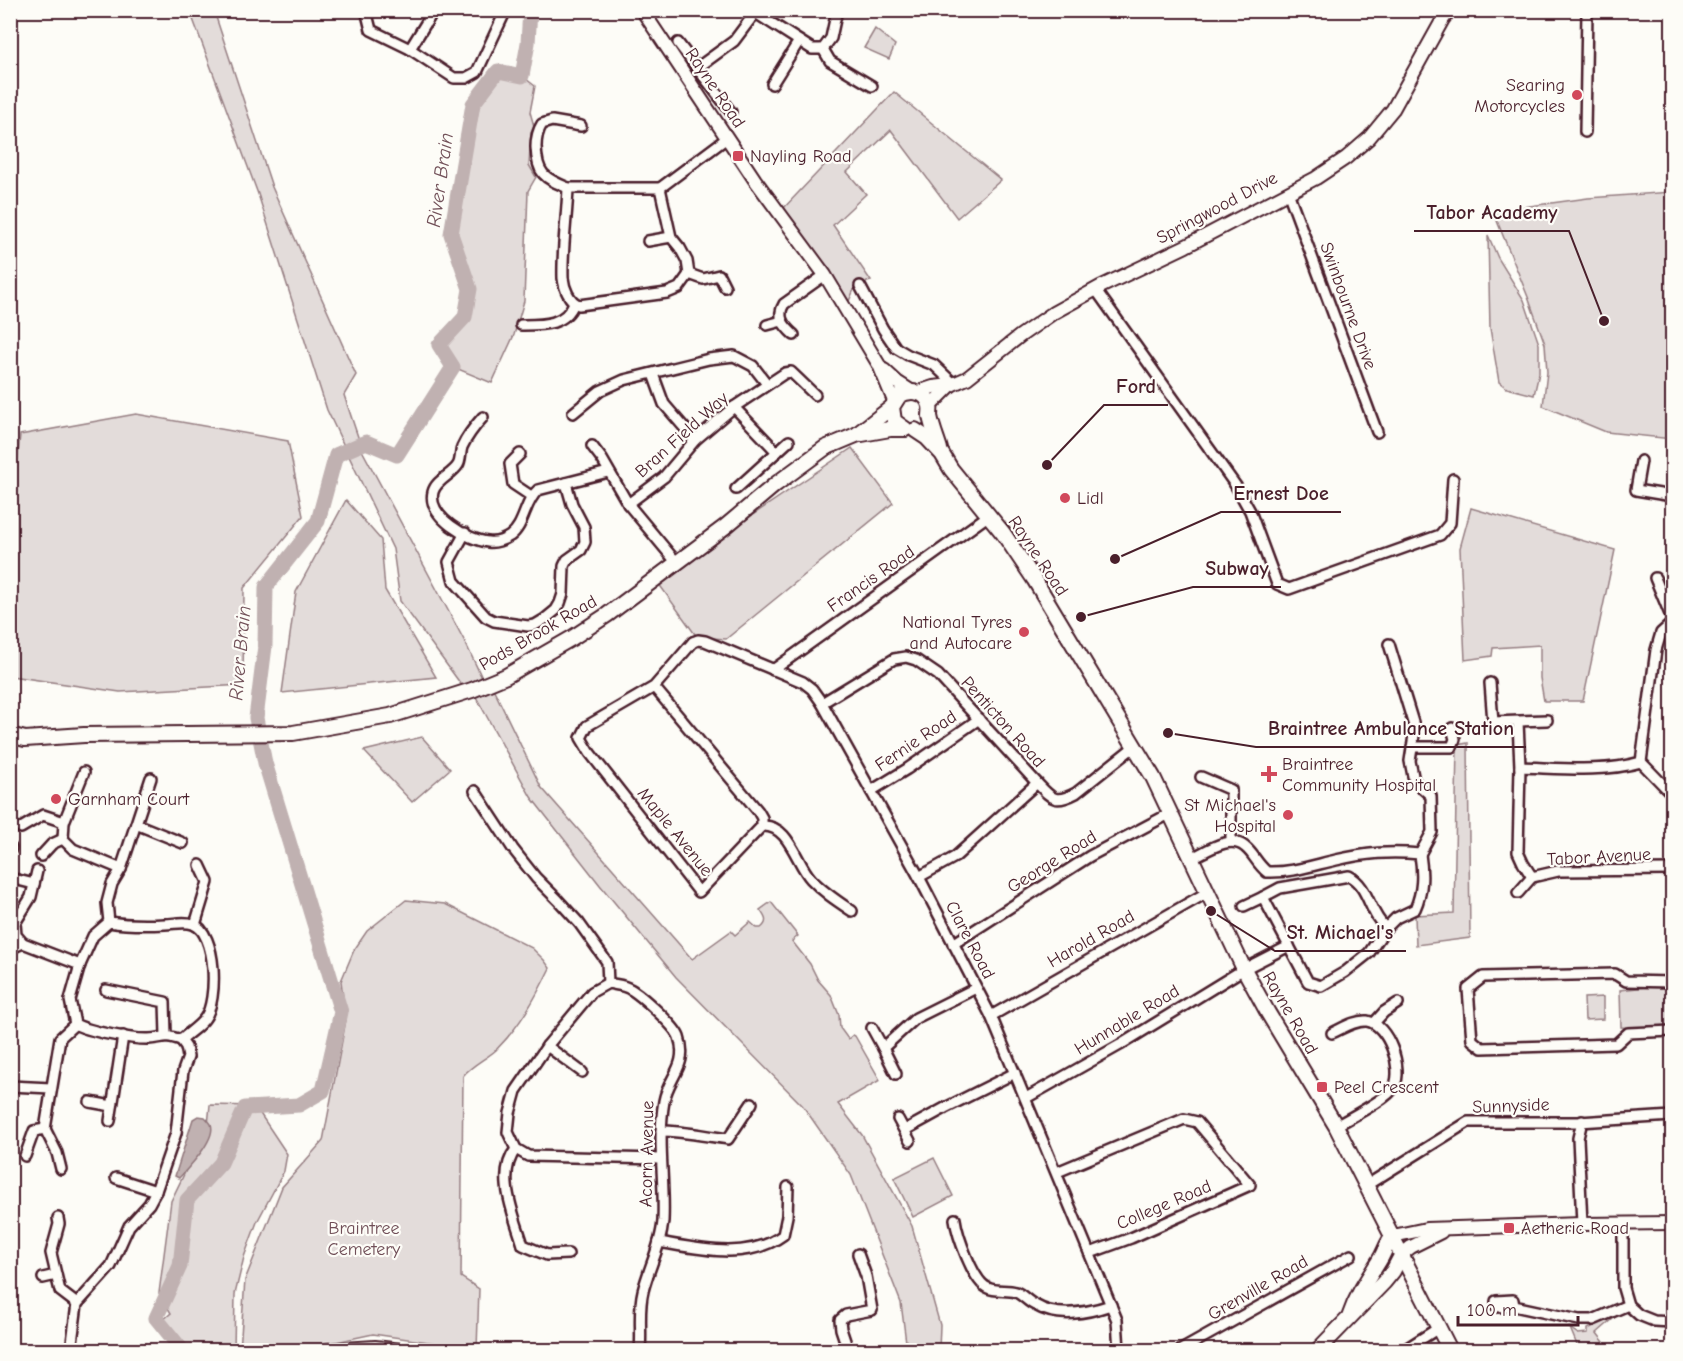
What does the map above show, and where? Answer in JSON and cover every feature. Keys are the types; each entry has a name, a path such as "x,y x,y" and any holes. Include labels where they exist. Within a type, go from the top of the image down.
{"main road":[{"path":"856,435 904,392 914,392"},
{"name":"Rayne Road","path":"914,392 923,396 930,411 942,454"},
{"name":"Rayne Road","path":"893,404 894,421 927,438 989,515 1040,588 1135,746 1171,813 1244,969 1336,1126 1402,1254 1437,1329 1450,1350"},
{"path":"856,435 890,429 910,429 925,424 930,411"},
{"name":"Pods Brook Road","path":"25,739 84,735 289,733 390,716 444,700 506,676 572,638 677,563 825,448 856,435"},
{"path":"10,735 25,739"},
{"path":"10,746 25,739"},
{"path":"1348,1320 1356,1296 1393,1236"},
{"path":"1380,1259 1402,1254"},
{"path":"1318,1350 1393,1271 1402,1254"}],"street":[{"path":"366,10 371,30 410,49 454,78 466,78 477,72 506,10"},
{"path":"410,49 434,10"},
{"name":"Rayne Road","path":"642,10 755,180 825,275 879,365 891,391 893,404"},
{"path":"823,49 831,38 837,10"},
{"name":"Springwood Drive","path":"914,392 953,385 967,378 1053,313 1316,178 1346,158 1369,138 1393,109 1450,10"},
{"path":"1585,132 1587,10"},
{"path":"697,68 734,41 753,12 812,49 823,49"},
{"path":"772,84 799,41"},
{"path":"678,43 731,112"},
{"path":"823,49 830,61 872,86"},
{"path":"581,126 552,121 542,124 536,135 539,170 549,180 568,188 660,188 727,138"},
{"path":"568,188 563,279 568,296 574,303 588,305 667,293 679,288 689,274 687,261 671,237 660,188"},
{"name":"Swinbourne Drive","path":"1288,192 1377,432"},
{"path":"648,241 671,237"},
{"path":"689,274 703,279 719,275 725,287"},
{"path":"794,335 782,321 781,308 825,275"},
{"path":"860,286 896,348 934,365 953,385"},
{"path":"1096,290 1236,486 1250,511 1276,584 1289,589 1440,535 1450,523 1453,479"},
{"path":"521,325 544,326 556,323 571,310 574,303"},
{"path":"767,325 782,321"},
{"path":"573,413 600,391 624,380 709,359 734,356 753,366 767,384"},
{"name":"Rayne Road","path":"879,365 897,382 914,392"},
{"name":"Bran Field Way","path":"628,504 664,477 695,440 734,407 784,373 791,372 815,395"},
{"path":"653,374 664,404 695,440"},
{"name":"Springwood Drive","path":"930,411 953,385"},
{"path":"734,407 777,452"},
{"path":"483,417 462,448 458,465 434,488 432,494 436,512 448,526 488,542 509,537 519,526 531,496 545,487 608,472"},
{"path":"736,489 789,441"},
{"path":"592,446 603,459 608,472 628,504 677,563"},
{"path":"520,454 510,464 513,484 531,496"},
{"path":"1641,461 1636,494 1672,496"},
{"path":"465,533 449,562 454,581 486,617 494,621 518,625 535,625 556,610 563,594 564,566 567,560 581,550 585,542 584,527 572,504 566,483"},
{"name":"Francis Road","path":"772,670 989,515"},
{"path":"1641,762 1656,650 1661,633 1672,621 1655,578"},
{"path":"690,631 693,642 654,687 758,811 762,818 762,826 774,827 783,835 808,876 822,890 852,911"},
{"name":"Clare Road","path":"693,642 705,641 802,682 812,689 822,703 919,877 991,1016 1058,1172 1117,1320 1119,1350"},
{"path":"1263,897 1308,982 1322,986 1369,953 1386,928 1396,918 1415,909 1422,894 1420,854 1432,832 1431,796 1414,781 1410,761 1415,729 1389,651"},
{"name":"Penticton Road","path":"822,703 884,664 906,657 925,665 938,675 1037,783 1053,799 1059,800 1076,793 1135,746"},
{"path":"1490,682 1492,722 1547,720"},
{"name":"Maple Avenue","path":"654,687 587,726 581,738 590,753 699,892 762,826"},
{"name":"Fernie Road","path":"871,791 979,719"},
{"name":"Tabor Avenue","path":"1518,722 1520,767 1518,852 1522,863 1532,877 1558,871 1672,870"},
{"path":"1412,747 1452,747 1455,739 1452,728"},
{"path":"1520,767 1593,768 1627,766 1641,762"},
{"path":"1641,762 1672,794"},
{"path":"84,772 64,822 63,838 73,849 121,869"},
{"path":"1201,777 1231,790 1231,842"},
{"path":"109,921 107,903 112,884 121,869 151,778"},
{"path":"919,877 955,857 1037,783"},
{"path":"475,791 513,849 530,871 579,923 607,962 608,983 592,992 547,1046 516,1091 508,1132 516,1149 528,1156 541,1158 660,1159"},
{"name":"George Road","path":"953,944 1090,856 1171,813"},
{"path":"21,828 43,815 64,822"},
{"path":"136,824 183,843"},
{"path":"41,856 52,844 63,838"},
{"path":"1192,858 1223,843 1237,842 1246,847 1257,864 1267,872 1308,867 1391,851 1420,854"},
{"path":"195,925 208,882 200,865"},
{"path":"37,871 30,897 15,923 16,934 24,943 80,965"},
{"path":"1244,906 1280,888 1349,876 1357,880 1379,922 1386,928"},
{"path":"1518,893 1532,877"},
{"path":"10,878 34,884"},
{"name":"Harold Road","path":"991,1016 1208,892"},
{"path":"109,921 125,924 185,922 195,925 206,935 212,951 212,1001 206,1018 181,1040"},
{"path":"75,1024 70,1000 80,965 93,936 109,921"},
{"path":"10,950 24,943"},
{"name":"Hunnable Road","path":"1026,1098 1120,1045 1244,969 1289,946"},
{"path":"1672,982 1626,981 1615,974 1483,977 1468,989 1472,1040 1482,1048 1616,1044 1628,1033 1672,1031"},
{"name":"Acorn Avenue","path":"608,983 631,989 673,1027 682,1053 679,1068 665,1090 660,1159 663,1221 659,1242 642,1292 640,1350"},
{"path":"883,1048 916,1018 976,988"},
{"path":"106,990 165,1002 166,1035"},
{"path":"1374,1023 1384,1012 1398,1004"},
{"path":"1332,1033 1353,1023 1364,1021 1374,1023 1395,1052 1397,1076 1394,1088 1385,1096 1336,1126"},
{"path":"73,1348 77,1304 111,1266 129,1226 149,1204 156,1191 176,1133 183,1071 188,1057 186,1047 181,1040 166,1035 148,1039 123,1036 93,1031 75,1024"},
{"path":"61,1169 57,1153 45,1129 60,1038 75,1024"},
{"path":"872,1028 896,1074"},
{"path":"110,1121 123,1036"},
{"path":"547,1046 582,1072"},
{"path":"905,1130 1015,1073"},
{"path":"10,1086 51,1088"},
{"path":"90,1102 112,1106"},
{"path":"661,1131 687,1131 706,1137 728,1139 752,1103"},
{"name":"Sunnyside","path":"1367,1185 1468,1122 1582,1121 1672,1116"},
{"path":"898,1119 910,1141"},
{"name":"College Road","path":"1058,1172 1184,1119 1197,1122 1250,1185 1131,1238 1090,1252"},
{"path":"1582,1121 1578,1138 1582,1224"},
{"path":"25,1156 34,1131 45,1129"},
{"path":"516,1149 508,1158 506,1176 523,1245 547,1255 568,1254"},
{"path":"116,1178 156,1191"},
{"path":"659,1242 694,1249 739,1251 773,1243 783,1236 788,1187"},
{"path":"58,1218 59,1224 51,1253 60,1291 77,1304"},
{"path":"952,1223 977,1277 988,1288 1015,1292 1034,1305 1054,1313 1088,1313 1111,1305"},
{"path":"1393,1236 1426,1230 1672,1223"},
{"path":"1623,1224 1623,1288 1628,1305 1639,1315 1654,1321 1672,1322"},
{"path":"1402,1254 1444,1230"},
{"path":"848,1350 840,1320 846,1315 872,1310 866,1276 858,1254"},
{"name":"Grenville Road","path":"1181,1350 1351,1256"},
{"path":"43,1278 56,1275"},
{"path":"1514,1306 1579,1320 1593,1320 1628,1305"},
{"path":"1404,1350 1437,1329"},
{"path":"328,1350 375,1347 401,1350"}],"green space":[{"path":"190,11 214,11 272,187 356,375 344,395 363,452 482,678 463,687 400,601 393,549 327,410 258,194"},
{"path":"875,29 895,45 889,59 864,48"},
{"path":"498,71 522,76 535,86 530,112 534,126 531,133 529,165 536,177 528,191 524,301 514,335 492,383 453,367 439,345 465,317 470,289 451,234 473,104"},
{"path":"894,92 1001,180 957,218 891,130 847,172 866,194 833,225 871,281 856,285 846,308 779,213"},
{"path":"1672,192 1672,439 1606,432 1543,406 1547,372 1545,344 1493,211 1588,198"},
{"path":"1488,235 1498,258 1524,300 1539,344 1539,373 1534,395 1507,388 1499,382 1490,328"},
{"path":"136,414 288,441 303,516 244,588 243,685 120,692 11,676 10,532 20,435"},
{"path":"852,448 893,503 726,639 697,637 656,580"},
{"path":"346,500 381,540 385,590 436,677 282,693 296,592"},
{"path":"1471,508 1615,550 1583,701 1544,701 1540,678 1540,645 1493,648 1492,656 1465,660 1460,548"},
{"path":"493,688 541,787 692,959 731,931 735,935 750,922 757,928 761,928 766,922 760,910 771,902 798,936 792,941 831,995 839,1015 840,1028 848,1039 855,1036 880,1080 838,1104 862,1135 912,1226 940,1325 939,1350 907,1350 901,1303 851,1175 803,1106 676,977 531,797 475,695"},
{"path":"422,737 450,769 412,802 364,751"},
{"path":"1468,743 1470,938 1416,945 1415,915 1454,913 1457,745"},
{"name":"Braintree Cemetery","path":"406,900 445,904 532,948 550,968 520,1022 496,1050 463,1076 461,1277 479,1289 477,1349 373,1334 299,1350 240,1350 245,1280 282,1187 323,1141 346,1020 341,981 354,950 367,931"},
{"path":"1672,984 1672,1030 1621,1027 1620,990"},
{"path":"1603,997 1603,1019 1585,1020 1584,998"},
{"path":"210,1105 255,1106 287,1154 284,1171 257,1222 244,1257 235,1294 234,1350 187,1350 163,1320 171,1313 159,1293 171,1201 208,1125"},
{"path":"934,1158 953,1196 913,1217 894,1178"},
{"path":"1613,1316 1614,1318 1597,1333 1607,1346 1625,1350 1600,1350 1598,1346 1579,1350 1570,1328 1578,1334 1588,1333 1588,1329"}],"shaded area":[{"path":"198,1116 205,1117 211,1124 210,1137 201,1153 179,1178 175,1176 193,1119"}],"waterway":[{"name":"River Brain","path":"182,1350 156,1318 180,1266 187,1200 221,1163 245,1108 299,1105 323,1091 341,1012 265,763 256,718 265,646 266,587 318,521 336,455 366,442 397,455 453,367 439,345 465,317 470,289 451,234 473,104 498,71 522,76 528,43 530,10"}],"place":[{"name":"Searing Motorcycles","path":"1577,95"},
{"name":"Nayling Road","path":"738,156"},
{"name":"Tabor Academy","path":"1604,321"},
{"name":"Ford","path":"1047,465"},
{"name":"Lidl","path":"1065,498"},
{"name":"Ernest Doe","path":"1115,559"},
{"name":"Subway","path":"1081,617"},
{"name":"National Tyres and Autocare","path":"1024,632"},
{"name":"Braintree Ambulance Station","path":"1168,733"},
{"name":"Braintree Community Hospital","path":"1269,774"},
{"name":"Garnham Court","path":"56,799"},
{"name":"St Michael's Hospital","path":"1288,815"},
{"name":"St. Michael's","path":"1211,911"},
{"name":"Peel Crescent","path":"1322,1087"},
{"name":"Aetheric Road","path":"1509,1228"}]}
